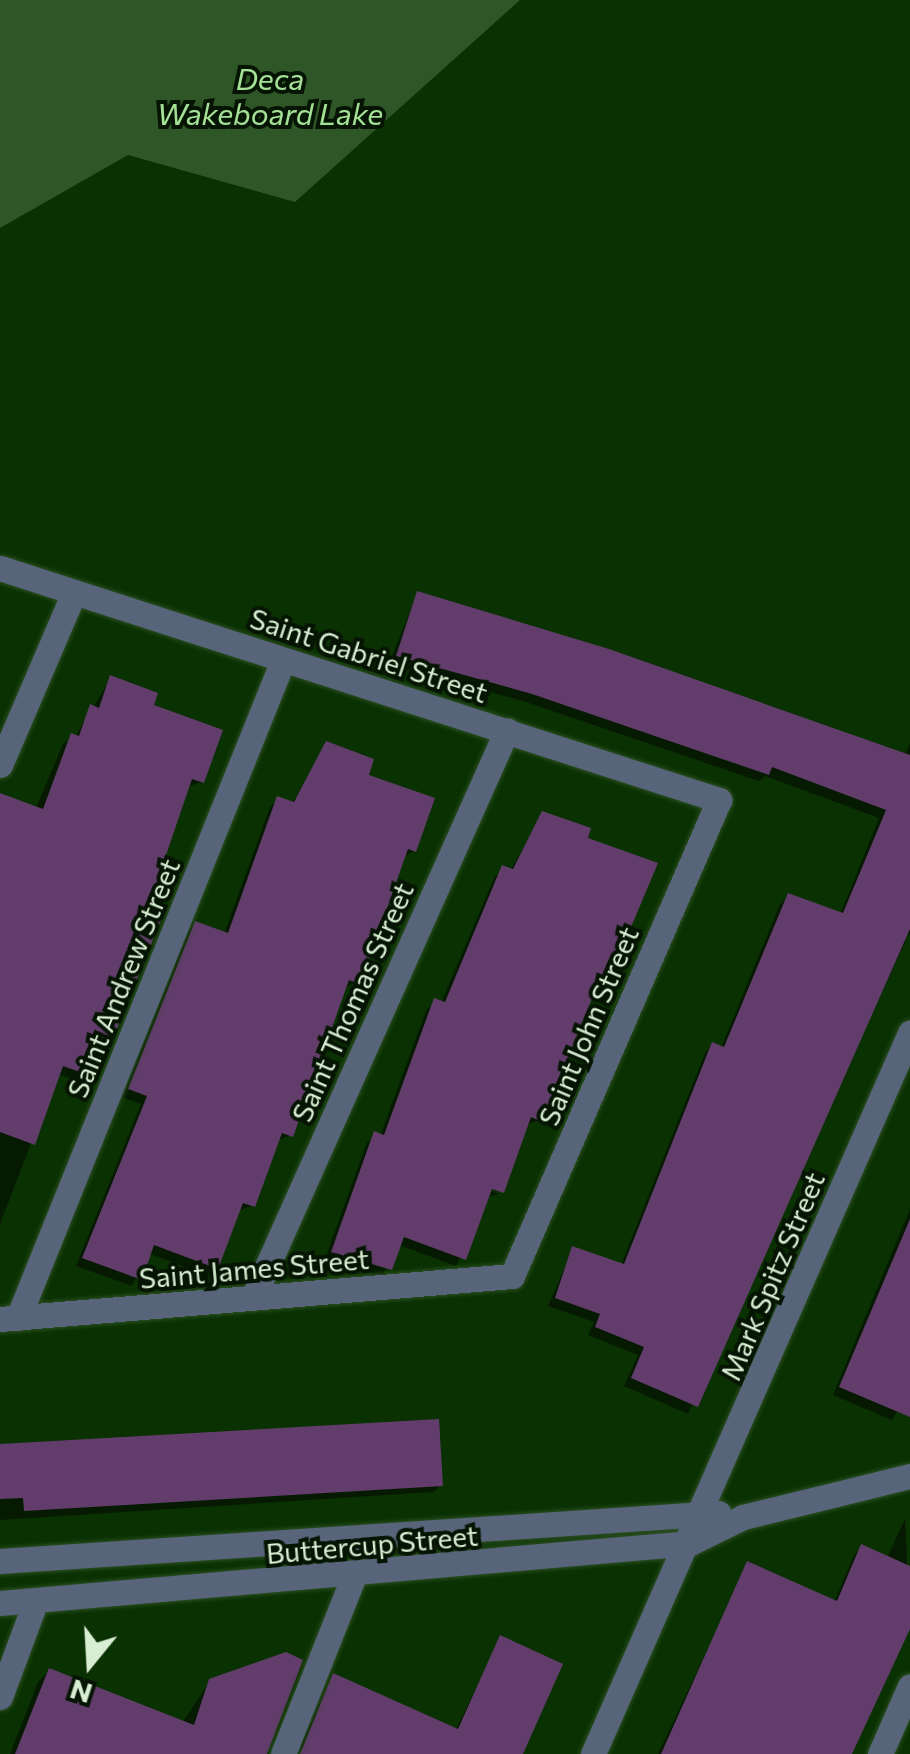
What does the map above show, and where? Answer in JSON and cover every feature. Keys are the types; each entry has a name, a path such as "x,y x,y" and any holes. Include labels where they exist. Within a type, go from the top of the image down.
{"street":[{"name":"Saint Gabriel Street","path":"0,568 720,800"},
{"path":"0,765 74,592"},
{"name":"Saint Andrew Street","path":"9,1319 283,660"},
{"name":"Saint Thomas Street","path":"253,1298 507,730"},
{"name":"Saint John Street","path":"512,1276 720,800"},
{"name":"Mark Spitz Street","path":"593,1754 690,1543 910,1033"},
{"name":"Saint James Street","path":"9,1319 512,1276"},
{"name":"Buttercup Street","path":"0,1603 354,1576 690,1543 742,1517 910,1476"},
{"name":"Buttercup Street","path":"0,1561 704,1510 742,1517"},
{"path":"283,1754 354,1576"},
{"path":"0,1697 36,1600"},
{"path":"880,1754 910,1686"}],"water":[{"name":"Deca Wakeboard Lake","path":"0,0 520,0 295,202 128,155 0,228"}],"building":[{"path":"417,591 609,649 910,755 910,929 698,1407 631,1378 644,1347 595,1327 600,1314 555,1298 572,1246 624,1264 712,1042 724,1047 788,893 843,913 886,810 772,767 769,775 532,694 396,656"},
{"path":"110,675 158,693 154,705 223,730 204,783 192,779 149,905 165,910 97,1078 63,1066 35,1145 0,1132 0,793 43,809 71,733 79,736 90,704 99,708"},
{"path":"326,741 374,759 369,775 435,798 416,852 408,849 360,984 349,980 293,1137 282,1133 255,1207 243,1203 218,1269 154,1245 142,1280 82,1258 147,1096 128,1089 195,921 228,933 277,796 294,802"},
{"path":"542,811 591,828 588,838 658,863 605,989 597,986 542,1122 531,1117 504,1193 492,1189 466,1260 404,1237 392,1270 331,1252 374,1131 384,1135 434,998 445,1002 502,865 513,869"},
{"path":"910,1219 910,1417 839,1387"},
{"path":"439,1419 443,1486 24,1511 23,1498 0,1499 0,1444"},
{"path":"861,1544 910,1566 910,1629 852,1754 661,1754 747,1561 837,1601"},
{"path":"500,1635 563,1664 523,1754 300,1754 333,1673 458,1729"},
{"path":"286,1652 303,1660 267,1754 15,1754 49,1668 194,1725 209,1679"}]}
